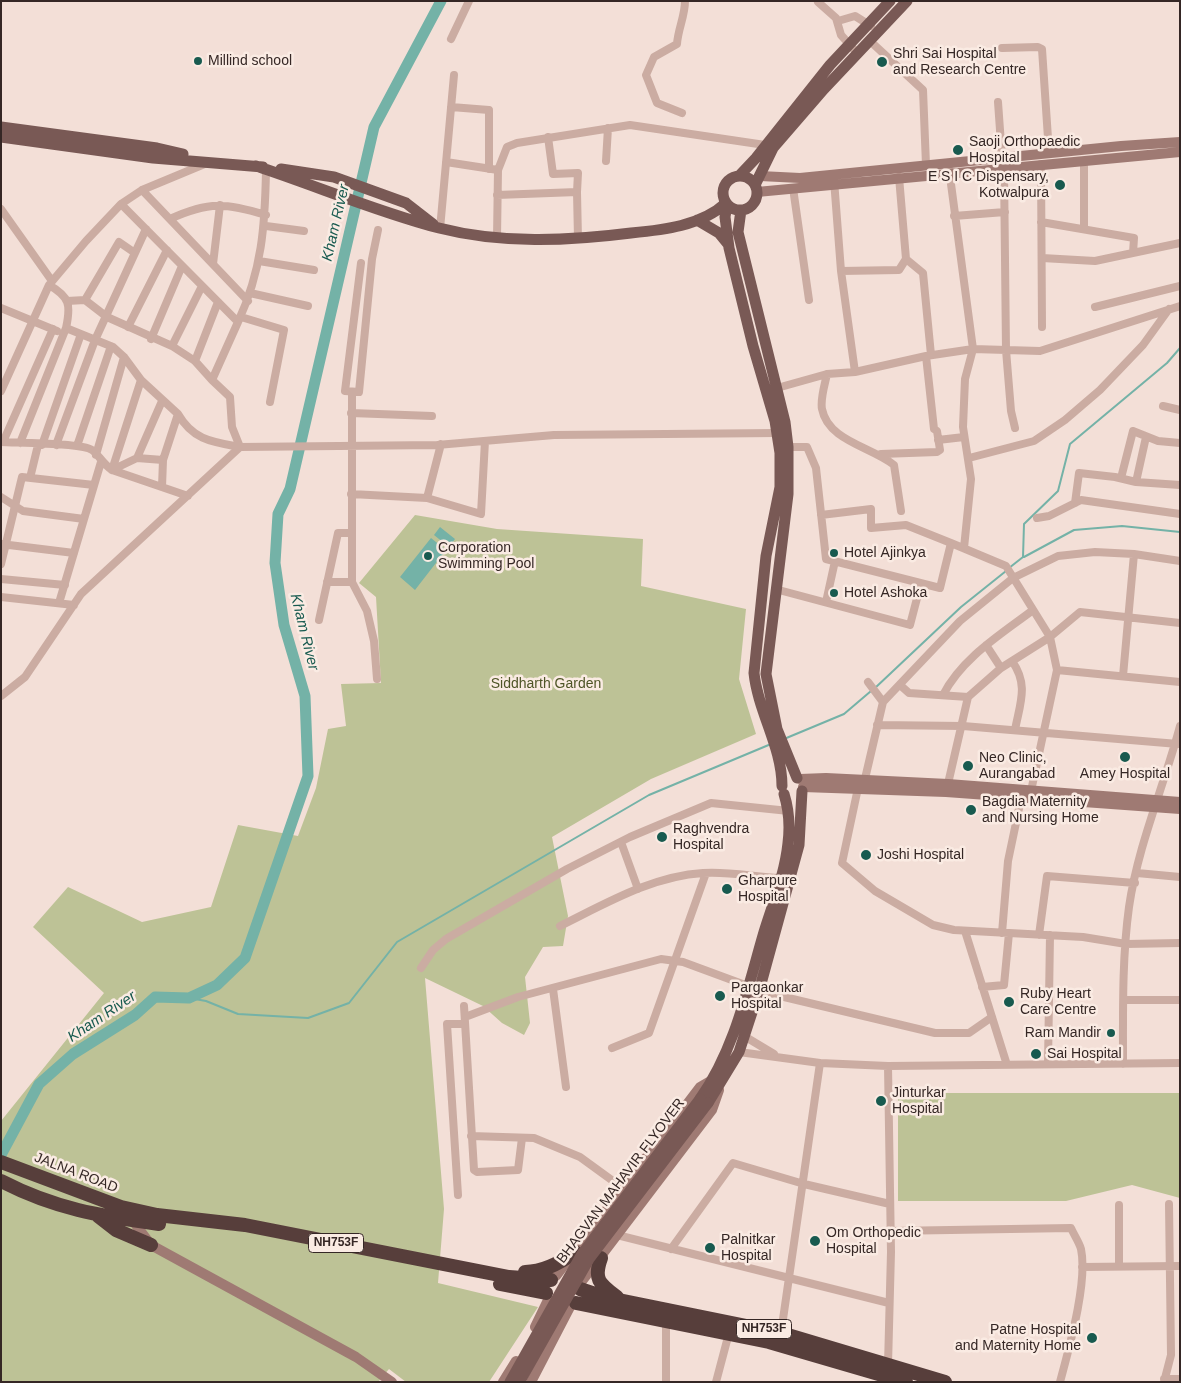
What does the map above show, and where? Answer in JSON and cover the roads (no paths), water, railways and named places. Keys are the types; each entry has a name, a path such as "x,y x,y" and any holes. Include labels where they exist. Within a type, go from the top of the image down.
{"highway":[{"name":"JALNA ROAD","path":"1,1162 122,1207"},
{"name":"NH753F","path":"1,1181 30,1196 97,1216 215,1227 547,1297 558,1308 573,1305 666,1320 729,1333 769,1342 906,1382"},
{"name":"NH753F","path":"122,1207 157,1215 245,1225 509,1277 554,1278 569,1276 579,1287 621,1300 781,1333 946,1382"},
{"path":"97,1216 116,1230 151,1245"},
{"path":"484,1272 534,1272 556,1265 575,1252"},
{"path":"601,1258 596,1270 598,1279 603,1287 621,1300"},
{"path":"547,1297 554,1278"},
{"path":"573,1305 579,1287"}],"main road":[{"path":"718,1081 754,988 799,845 800,784 784,762 773,730 756,692 754,673 766,556 780,487 780,453 777,433 728,244 725,217 725,184 739,176 756,158 849,44 890,1"},
{"path":"741,210 751,206 757,184 773,148 824,89 907,1"},
{"path":"1,127 157,148 211,161"},
{"path":"1,137 153,158 211,161 336,178 406,203 439,228"},
{"path":"261,168 439,228 496,238 578,239 666,229 697,220 726,200"},
{"path":"739,176 748,178 757,184"},
{"path":"726,200 741,210"},
{"path":"685,224 726,200"},
{"path":"741,210 738,232 777,388 788,447 787,504 766,674 773,730"},
{"path":"697,220 719,233 728,244"},
{"path":"718,1081 739,1052 744,1036 788,844 789,811 783,790 784,762"},
{"path":"783,790 787,778 800,784"},
{"path":"783,790 794,797 800,784"},
{"name":"BHAGVAN MAHAVIR FLYOVER","path":"520,1382 589,1259 718,1081"},
{"name":"BHAGVAN MAHAVIR FLYOVER","path":"510,1382 578,1260 704,1101"}],"street":[{"path":"451,40 469,1"},
{"path":"682,113 657,102 646,75 654,57 677,44 678,32 685,12 685,1"},
{"path":"810,1 820,2 838,21 841,35 858,54"},
{"path":"838,21 854,16 869,24 878,32"},
{"path":"870,41 923,90 926,165"},
{"path":"1002,48 1038,47 1042,49 1049,153"},
{"path":"439,228 454,76"},
{"path":"998,102 1005,212 1006,350 1010,410 1015,428"},
{"path":"451,107 489,110 489,169"},
{"path":"496,238 498,170 507,147 548,137 630,125 765,145"},
{"path":"606,161 608,128"},
{"path":"548,137 553,174 578,173 578,239"},
{"path":"1003,163 1049,153 1180,142"},
{"path":"757,184 800,178 899,177 949,168 1003,163 1041,164 1180,152"},
{"path":"1,391 50,283 121,204 142,190 211,161"},
{"path":"1084,161 1084,229"},
{"path":"446,162 498,170"},
{"path":"1041,164 1042,327"},
{"path":"757,184 794,188 834,179 926,165 949,168"},
{"path":"212,380 249,297 258,262 266,226 261,168"},
{"path":"949,168 973,349 965,379 964,437 971,479 964,548"},
{"path":"841,271 899,270 906,259 899,177"},
{"path":"834,179 841,271 855,372"},
{"path":"794,188 809,300"},
{"path":"142,190 213,264 249,297 308,306"},
{"path":"498,194 577,192"},
{"path":"121,204 218,302 239,320 284,330 270,402"},
{"path":"170,219 189,210 220,205 266,215"},
{"path":"213,264 220,205"},
{"path":"1,209 50,283 61,292 67,301 70,313 65,331 20,443"},
{"path":"954,216 1005,212"},
{"path":"1041,222 1134,238 1133,253"},
{"path":"266,226 304,230"},
{"path":"56,445 94,340 146,230"},
{"path":"360,263 345,391 352,392 359,392 372,259 378,230"},
{"path":"85,300 119,242 136,253"},
{"path":"1042,258 1096,261 1180,244"},
{"path":"128,328 166,250"},
{"path":"881,454 937,452 940,450 937,431 934,429 923,273 906,259"},
{"path":"258,262 314,270"},
{"path":"151,339 182,266"},
{"path":"172,346 202,286"},
{"path":"1095,307 1180,286"},
{"path":"67,301 85,300 106,317 151,339 172,346 195,361 230,397 232,427 240,447"},
{"path":"195,361 218,302"},
{"path":"777,388 827,374 855,372 929,356 973,349 1040,351 1180,306"},
{"path":"1,308 53,329 81,334 111,346 124,357 141,380 178,414 186,427 204,439 240,447 441,444 554,435 777,433"},
{"path":"969,458 1034,440 1065,420 1100,390 1143,345 1169,309"},
{"path":"53,329 2,442 77,446 92,450 98,459 112,470 188,496"},
{"path":"30,478 40,445 81,334"},
{"path":"77,446 111,346"},
{"path":"59,603 94,484 98,459 124,357"},
{"path":"827,374 822,408 827,420 836,434 881,454 894,465 901,511"},
{"path":"112,470 141,380"},
{"path":"352,392 350,445 352,582 367,611 374,641 376,680"},
{"path":"138,458 162,401"},
{"path":"1163,406 1180,410"},
{"path":"351,413 432,416"},
{"path":"162,487 163,460 178,414"},
{"path":"1121,478 1132,431 1158,442 1180,443"},
{"path":"1136,482 1146,436"},
{"path":"938,440 964,437"},
{"path":"351,494 428,498 481,514 485,441"},
{"path":"428,498 441,444"},
{"path":"1,696 25,677 82,594 240,447"},
{"path":"788,447 808,447 816,468 826,559 940,588 951,543"},
{"path":"112,470 138,458 163,460"},
{"path":"1075,503 1079,473 1121,478 1136,482 1180,485"},
{"path":"1,564 3,544 22,477 94,484"},
{"path":"1,497 23,512 84,519"},
{"path":"1037,518 1049,516 1081,500 1180,514"},
{"path":"822,515 871,509 871,528 906,525 1006,566 1050,637 1057,670 1031,791"},
{"path":"319,620 338,533 351,533"},
{"path":"3,544 74,553"},
{"path":"1180,561 1134,554 1095,552 1058,556 1013,578 960,621 883,702 842,863 875,891 932,925 965,931 1083,937 1126,944 1180,944"},
{"path":"1123,676 1134,554"},
{"path":"826,602 835,561"},
{"path":"1,579 65,585"},
{"path":"327,582 352,582"},
{"path":"776,589 910,625 921,583"},
{"path":"1,597 74,605"},
{"path":"943,695 952,677 986,645 1033,610"},
{"path":"947,788 968,697 1001,668 1050,637 1080,612 1180,623"},
{"path":"986,645 1001,668"},
{"path":"1012,661 1020,672 1023,684 1015,730"},
{"path":"1057,670 1180,682"},
{"path":"868,682 883,702"},
{"path":"900,685 909,693 968,697"},
{"path":"877,725 962,726 1177,744"},
{"path":"1123,1064 1126,944 1130,905 1154,804 1177,744 1180,726"},
{"path":"800,784 826,778 862,785 1031,791 1154,804 1180,809"},
{"path":"947,788 1021,799 1154,804 1180,802"},
{"path":"982,987 1004,985 1008,861 1021,799"},
{"path":"421,968 433,950 446,939 567,869 621,842 711,803 789,811"},
{"path":"621,842 638,889"},
{"path":"612,1048 649,1033 673,961 706,873"},
{"path":"560,926 638,889 689,874 706,873 780,878"},
{"path":"1137,873 1180,877"},
{"path":"1039,935 1047,876 1135,883"},
{"path":"965,931 1007,1065"},
{"path":"1048,1064 1050,936"},
{"path":"458,1195 447,1024 465,1021 518,997 661,959 673,961 754,988 935,1034 969,1034 992,1017"},
{"path":"553,989 566,1087"},
{"path":"1124,1000 1180,1000"},
{"path":"464,1006 474,1170 477,1172 518,1170 522,1138"},
{"path":"744,1036 778,1056"},
{"path":"739,1052 820,1063 888,1066 1180,1063"},
{"path":"781,1333 820,1063"},
{"path":"888,1066 890,1204 888,1365"},
{"path":"554,1278 624,1189 700,1087 718,1081"},
{"path":"579,1287 712,1110 718,1081"},
{"path":"471,1136 534,1138 580,1157 624,1189"},
{"path":"672,1249 733,1163 804,1184 890,1204"},
{"path":"1169,1204 1176,1266 1171,1354 1164,1380 1180,1379"},
{"path":"1119,1205 1119,1266"},
{"name":"JALNA ROAD","path":"122,1207 151,1245"},
{"path":"890,1231 1071,1228 1080,1248 1082,1267 1074,1333 1060,1382"},
{"path":"617,1235 889,1302"},
{"path":"151,1245 356,1357 392,1382"},
{"path":"1082,1267 1176,1266"},
{"path":"503,1382 547,1297"},
{"path":"530,1382 573,1305"},
{"path":"666,1320 666,1382"},
{"path":"716,1382 729,1333"}],"water":[{"path":"440,527 455,539 449,547 434,535"},
{"path":"431,538 446,550 415,590 400,577"}],"waterway":[{"name":"Kham River","path":"1,1155 39,1084 73,1054 135,1015 155,997 189,998 217,985 245,958 308,776 305,696 284,625 275,563 278,514 290,489 374,127 441,1"},
{"path":"1009,568 1023,557 1024,524 1058,491 1070,444 1167,363 1180,348"},
{"path":"1024,557 1074,530 1122,526 1180,532"},
{"path":"875,688 961,607 1006,571"},
{"path":"784,739 844,714 871,691"},
{"path":"189,998 206,1001 238,1014 308,1018 349,1003 397,942 649,795 771,744"}],"place":[{"name":"Millind school","path":"198,61"},
{"name":"Shri Sai Hospital and Research Centre","path":"882,62"},
{"name":"Saoji Orthopaedic Hospital","path":"958,150"},
{"name":"E S I C Dispensary, Kotwalpura","path":"1060,185"},
{"name":"Hotel Ajinkya","path":"834,553"},
{"name":"Corporation Swimming Pool","path":"428,556"},
{"name":"Hotel Ashoka","path":"834,593"},
{"name":"Amey Hospital","path":"1125,757"},
{"name":"Neo Clinic, Aurangabad","path":"968,766"},
{"name":"Bagdia Maternity and Nursing Home","path":"971,810"},
{"name":"Raghvendra Hospital","path":"662,837"},
{"name":"Joshi Hospital","path":"866,855"},
{"name":"Gharpure Hospital","path":"727,889"},
{"name":"Pargaonkar Hospital","path":"720,996"},
{"name":"Ruby Heart Care Centre","path":"1009,1002"},
{"name":"Ram Mandir","path":"1111,1033"},
{"name":"Sai Hospital","path":"1036,1054"},
{"name":"Jinturkar Hospital","path":"881,1101"},
{"name":"Om Orthopedic Hospital","path":"815,1241"},
{"name":"Palnitkar Hospital","path":"710,1248"},
{"name":"Patne Hospital and Maternity Home","path":"1092,1338"}],"park label":[{"name":"Siddharth Garden","path":"546,684"}]}
